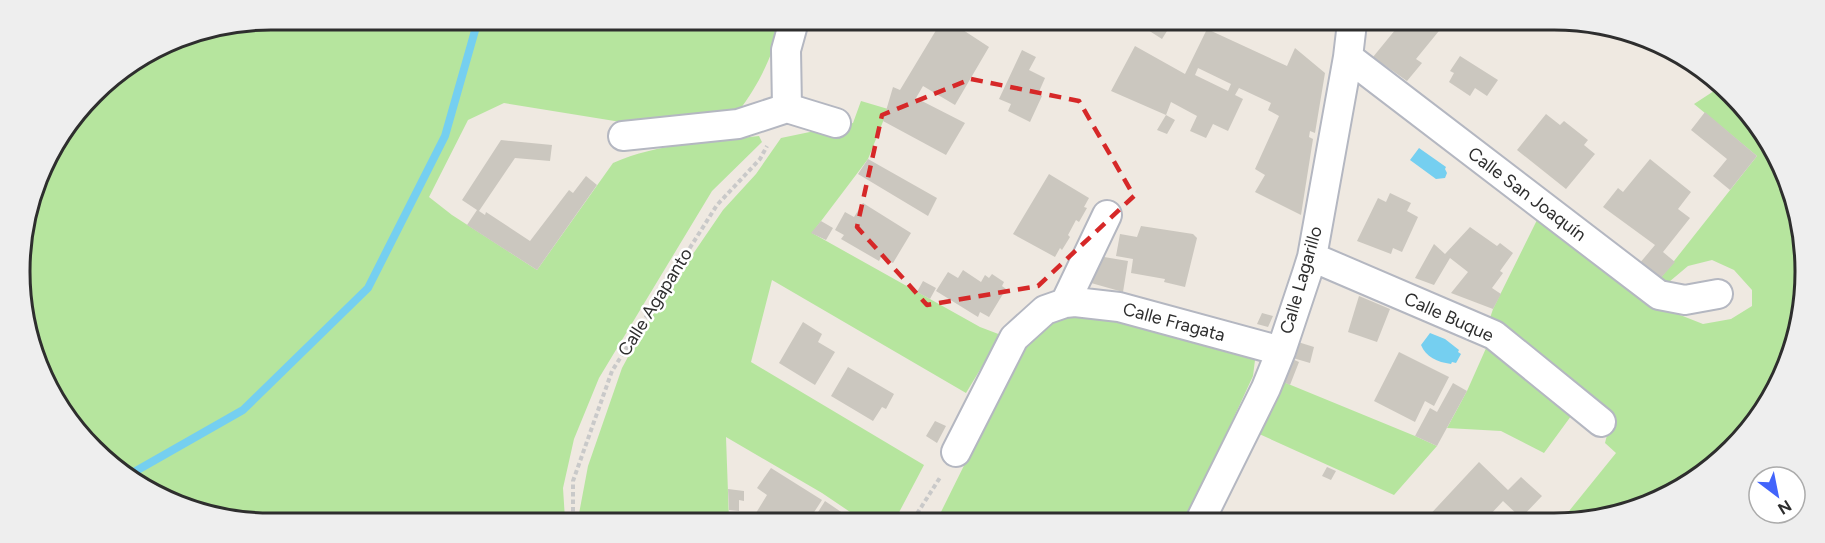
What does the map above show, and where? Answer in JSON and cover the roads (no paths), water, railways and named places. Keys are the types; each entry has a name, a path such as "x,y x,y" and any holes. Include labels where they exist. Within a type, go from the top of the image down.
{"street":[{"path":"787,108 786,50 792,30"},
{"name":"Calle Lagarillo","path":"1204,513 1266,388 1281,351 1311,257 1351,30"},
{"name":"Calle San Joaquín","path":"1348,57 1659,295 1685,300 1718,294"},
{"path":"623,136 738,124 787,108 836,123"},
{"path":"1065,303 1107,215"},
{"name":"Calle Buque","path":"1311,257 1494,335 1601,422"},
{"name":"Calle Fragata","path":"956,452 1014,338 1045,310 1065,303 1119,307 1281,351"}],"water":[{"path":"1419,148 1446,167 1445,178 1436,179 1410,160"},
{"path":"1430,333 1445,339 1459,350 1461,354 1456,363 1441,362 1426,353 1421,345"}],"waterway":[{"path":"136,471 243,410 368,288 445,136 475,30"}]}
